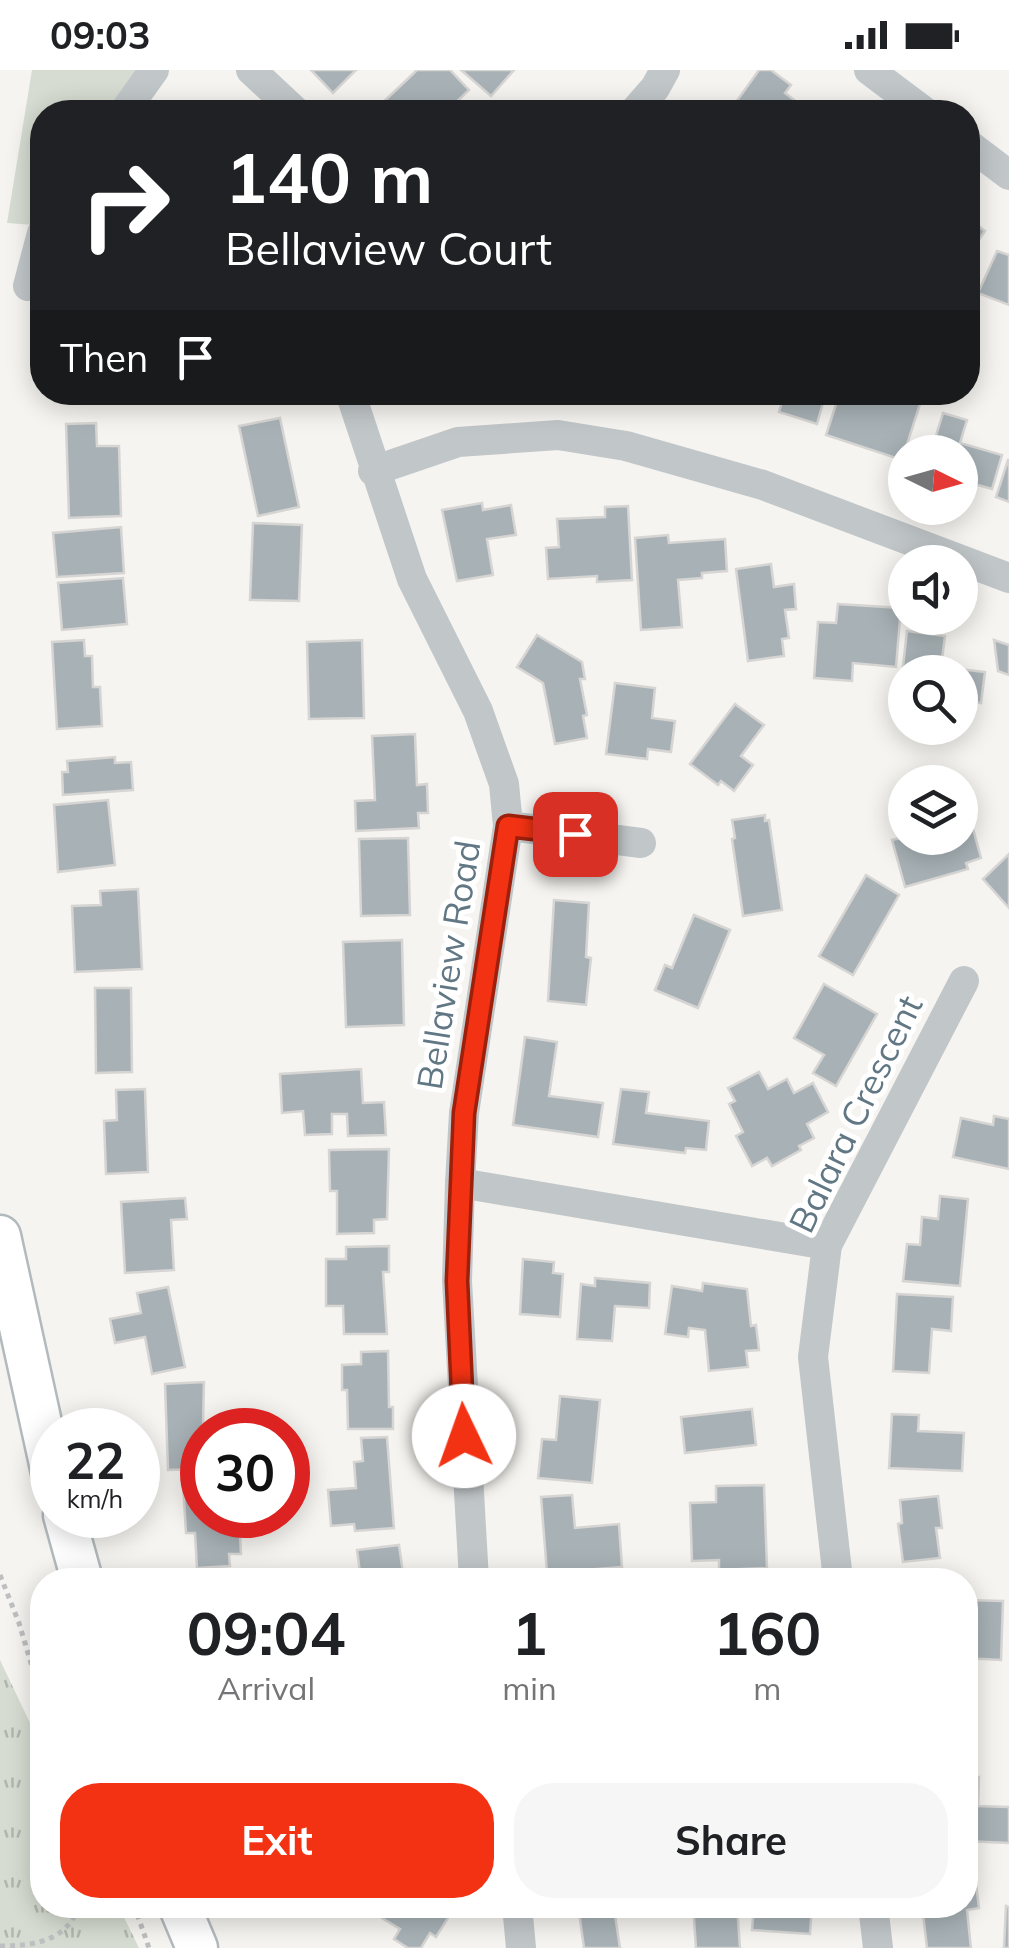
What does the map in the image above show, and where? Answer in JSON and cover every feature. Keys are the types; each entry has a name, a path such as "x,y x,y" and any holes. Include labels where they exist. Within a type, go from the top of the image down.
{"main road":[{"path":"0,1236 38,1408"},
{"path":"70,1538 79,1568"},
{"path":"184,1918 197,1948"}],"street":[{"path":"133,100 154,70"},
{"path":"251,70 283,100"},
{"path":"644,100 665,70"},
{"path":"869,70 910,100"},
{"path":"980,153 1009,175"},
{"path":"28,286 30,279"},
{"name":"Bellaview Road","path":"354,405 412,579 478,711 504,784 508,826 464,1113 460,1182 457,1281 473,1568"},
{"path":"373,471 458,442 558,435 626,446 763,486 1009,578"},
{"path":"508,826 641,843"},
{"name":"Balara Crescent","path":"837,1568 813,1357 827,1245 964,981"},
{"path":"460,1182 827,1245"},
{"path":"518,1918 521,1948"},
{"path":"875,1918 878,1948"}],"path":[{"path":"0,1576 30,1660"},
{"path":"0,1946 30,1946 51,1938 68,1929 74,1918"},
{"path":"139,1918 149,1948"}],"green space":[{"path":"32,70 140,70 119,100 30,100 30,225 7,223"},
{"path":"0,1660 30,1723 30,1918 124,1918 139,1948 0,1948"}],"building":[{"path":"311,70 356,70 333,93"},
{"path":"417,70 450,70 469,90 459,100 385,100"},
{"path":"461,70 514,70 491,96"},
{"path":"759,70 771,70 791,85 785,93 794,100 738,100"},
{"path":"997,251 1009,255 1009,305 980,294"},
{"path":"781,405 822,405 817,424 779,412"},
{"path":"836,405 920,405 910,435 888,435 888,455 826,435"},
{"path":"943,413 967,420 962,435 936,435"},
{"path":"280,418 299,507 258,516 239,426"},
{"path":"96,423 97,446 119,446 121,516 69,518 66,424"},
{"path":"978,448 1002,455 992,489 978,485"},
{"path":"1009,460 1009,502 996,497"},
{"path":"482,503 483,510 511,505 516,535 487,539 493,575 457,581 442,510"},
{"path":"628,506 632,580 597,582 597,576 548,579 546,548 559,547 557,519 605,517 605,507"},
{"path":"253,523 302,525 299,601 250,600"},
{"path":"121,527 124,573 57,577 53,533"},
{"path":"668,535 669,543 725,539 727,571 678,580 682,627 641,630 635,538"},
{"path":"771,564 774,587 794,584 796,609 785,610 789,638 782,639 784,656 748,661 736,569"},
{"path":"123,578 127,624 62,630 58,583"},
{"path":"838,604 888,607 888,635 899,635 897,655 888,655 888,666 853,663 852,681 814,678 818,622 836,623"},
{"path":"537,635 582,662 585,679 580,679 587,738 555,744 543,683 517,667"},
{"path":"907,635 945,636 943,655 904,655"},
{"path":"84,640 85,656 92,656 93,687 100,687 102,726 57,729 52,642"},
{"path":"362,640 364,718 309,719 307,642"},
{"path":"994,640 1009,645 1009,675 998,671"},
{"path":"978,671 985,672 981,703 978,703"},
{"path":"615,683 655,688 652,718 675,721 671,752 648,749 647,759 606,754"},
{"path":"735,704 764,725 741,756 753,765 734,791 721,781 718,785 690,764"},
{"path":"415,734 417,785 427,784 428,813 418,813 419,828 356,831 355,801 375,800 372,736"},
{"path":"115,757 115,763 131,762 133,790 63,795 62,772 68,772 67,761"},
{"path":"108,800 115,865 58,872 54,805"},
{"path":"765,815 765,821 769,820 782,910 743,916 732,820"},
{"path":"408,838 410,915 361,916 359,839"},
{"path":"978,847 981,858 966,863 968,869 905,887 896,855 978,855"},
{"path":"1009,854 1009,908 983,879"},
{"path":"866,875 899,895 853,975 819,956"},
{"path":"138,889 142,969 75,972 72,906 101,905 100,891"},
{"path":"554,900 589,903 586,957 591,958 586,1005 548,1001"},
{"path":"694,915 730,930 698,1008 655,990 665,965 672,968"},
{"path":"402,940 404,1025 346,1027 343,942"},
{"path":"824,984 877,1014 836,1086 813,1073 824,1055 794,1038"},
{"path":"95,988 131,988 132,1072 96,1073"},
{"path":"525,1037 557,1042 549,1096 603,1103 598,1137 513,1125"},
{"path":"361,1069 363,1103 384,1102 386,1135 348,1136 347,1114 332,1114 332,1134 305,1135 303,1111 282,1113 280,1074"},
{"path":"759,1072 768,1089 787,1079 794,1093 813,1083 828,1112 807,1124 814,1138 772,1166 767,1158 752,1166 736,1136 743,1132 729,1104 735,1101 728,1088"},
{"path":"145,1089 148,1172 106,1174 104,1121 117,1120 116,1090"},
{"path":"621,1089 649,1092 646,1113 709,1121 706,1150 686,1148 685,1153 613,1144"},
{"path":"994,1116 1009,1119 1009,1169 953,1157 961,1118 993,1125"},
{"path":"389,1149 387,1219 374,1220 374,1233 337,1234 337,1191 330,1191 329,1150"},
{"path":"940,1196 968,1199 960,1286 903,1281 907,1244 920,1245 922,1217 938,1219"},
{"path":"185,1198 187,1219 171,1220 174,1270 125,1273 121,1202"},
{"path":"389,1246 389,1272 383,1272 387,1334 344,1334 343,1306 326,1306 326,1259 346,1259 346,1247"},
{"path":"523,1259 554,1262 553,1273 563,1274 560,1317 520,1314"},
{"path":"595,1278 650,1283 649,1308 615,1306 612,1341 577,1339 581,1284 595,1286"},
{"path":"703,1283 747,1289 751,1326 756,1325 759,1350 746,1351 748,1367 709,1371 705,1330 689,1328 688,1337 665,1334 672,1286 702,1291"},
{"path":"168,1287 185,1367 152,1374 145,1337 115,1343 110,1319 141,1313 137,1293"},
{"path":"897,1294 953,1297 951,1331 932,1329 929,1373 893,1371"},
{"path":"388,1351 393,1429 348,1429 342,1365 361,1364 361,1352"},
{"path":"204,1382 203,1408 180,1408 180,1470 168,1470 165,1384"},
{"path":"560,1396 600,1400 592,1483 538,1478 542,1439 556,1440"},
{"path":"752,1409 756,1445 685,1453 681,1417"},
{"path":"892,1414 919,1415 918,1431 964,1433 962,1471 889,1468"},
{"path":"387,1437 394,1528 355,1531 354,1524 331,1526 328,1490 356,1488 354,1462 363,1461 361,1438"},
{"path":"764,1485 767,1568 719,1568 719,1560 692,1561 690,1503 716,1502 716,1486"},
{"path":"572,1495 575,1528 619,1524 622,1567 547,1568 541,1497"},
{"path":"938,1496 942,1528 936,1528 940,1558 903,1562 898,1524 902,1523 900,1500"},
{"path":"195,1538 240,1538 241,1554 229,1554 230,1566 197,1568"},
{"path":"399,1545 402,1568 359,1568 357,1550"},
{"path":"978,1600 1003,1601 1001,1660 978,1659"},
{"path":"978,1806 1009,1807 1009,1843 978,1842"},
{"path":"1006,1906 1009,1907 1009,1948 1004,1948"},
{"path":"382,1918 448,1918 436,1937 430,1933 421,1948 408,1948 394,1939 400,1929"},
{"path":"580,1918 615,1918 620,1948 584,1948"},
{"path":"694,1918 738,1918 740,1948 696,1948"},
{"path":"753,1918 811,1918 810,1934 752,1930"},
{"path":"924,1918 968,1918 971,1948 927,1948"}],"route":[{"path":"464,1436 457,1281 464,1113 508,826 575,834"}]}
